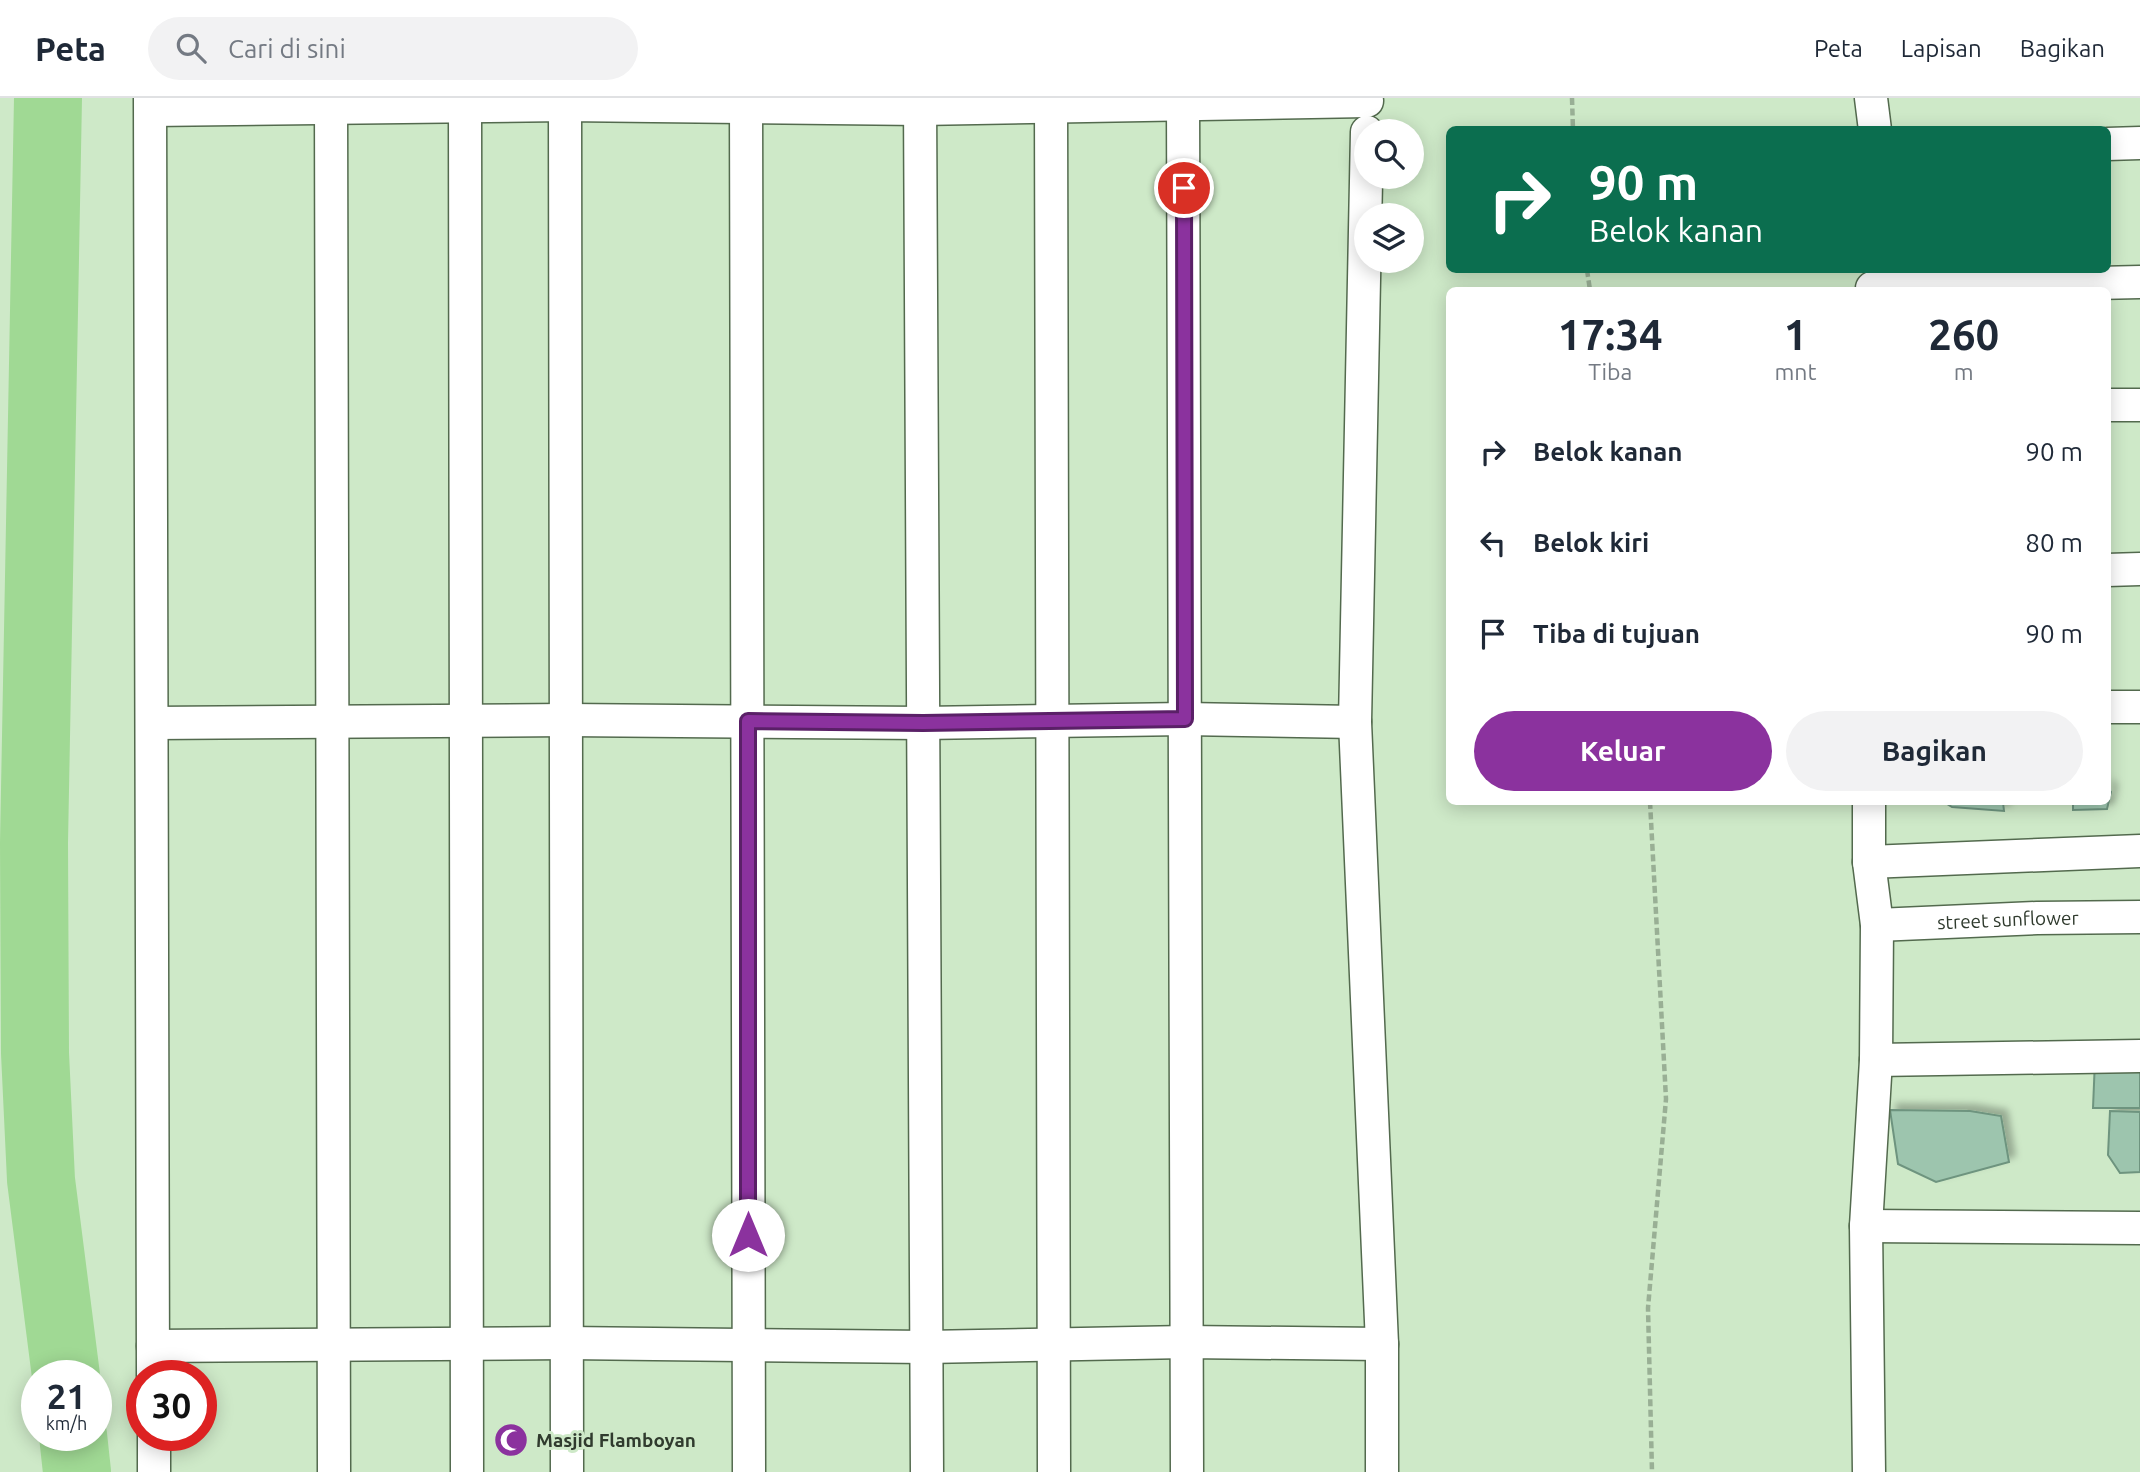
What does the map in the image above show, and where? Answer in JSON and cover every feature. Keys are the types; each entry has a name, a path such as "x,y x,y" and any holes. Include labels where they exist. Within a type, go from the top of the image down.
{"street":[{"path":"1871,98 1874,126"},
{"path":"565,101 568,1472"},
{"path":"1183,101 1187,1472"},
{"path":"153,1360 150,104 1183,101 1367,116 1355,722 1381,1344 1382,1472"},
{"path":"331,102 334,1472"},
{"path":"466,102 467,1472"},
{"path":"746,102 749,1472"},
{"path":"1051,102 1054,1472"},
{"path":"920,103 927,1472"},
{"path":"2111,144 2140,143"},
{"path":"1872,283 2140,282"},
{"path":"2111,405 2140,405"},
{"path":"2111,569 2140,569"},
{"path":"2111,707 2140,706"},
{"path":"153,723 567,720 923,723 1185,719 1355,722"},
{"path":"1869,805 1869,862 1877,925 1876,1060 1866,1226 1869,1472"},
{"path":"1869,862 2140,851"},
{"name":"street sunflower","path":"1877,925 2140,916"},
{"path":"1876,1060 2140,1056"},
{"path":"1866,1226 2140,1228"},
{"path":"164,1360 334,1345 566,1343 926,1347 1186,1342 1381,1344"},
{"path":"154,1451 154,1472"}],"path":[{"path":"1572,98 1573,126"},
{"path":"1650,805 1666,1099 1648,1308 1652,1472"}],"building":[{"path":"1949,805 2003,805 2004,811"},
{"path":"2073,805 2108,805 2107,809 2073,810"},
{"path":"2140,1059 2140,1108 2093,1108 2095,1060"},
{"path":"1890,1110 1970,1111 2001,1116 2009,1162 1936,1182 1898,1164"},
{"path":"2110,1111 2140,1112 2140,1172 2120,1173 2108,1155"}],"waterway":[{"path":"48,98 34,843 35,1053 41,1180 64,1360"},
{"path":"75,1451 77,1472"}],"place":[{"name":"Masjid Flamboyan","path":"511,1440"}],"route":[{"path":"748,1235 748,721 923,723 1185,719 1184,188"}]}
